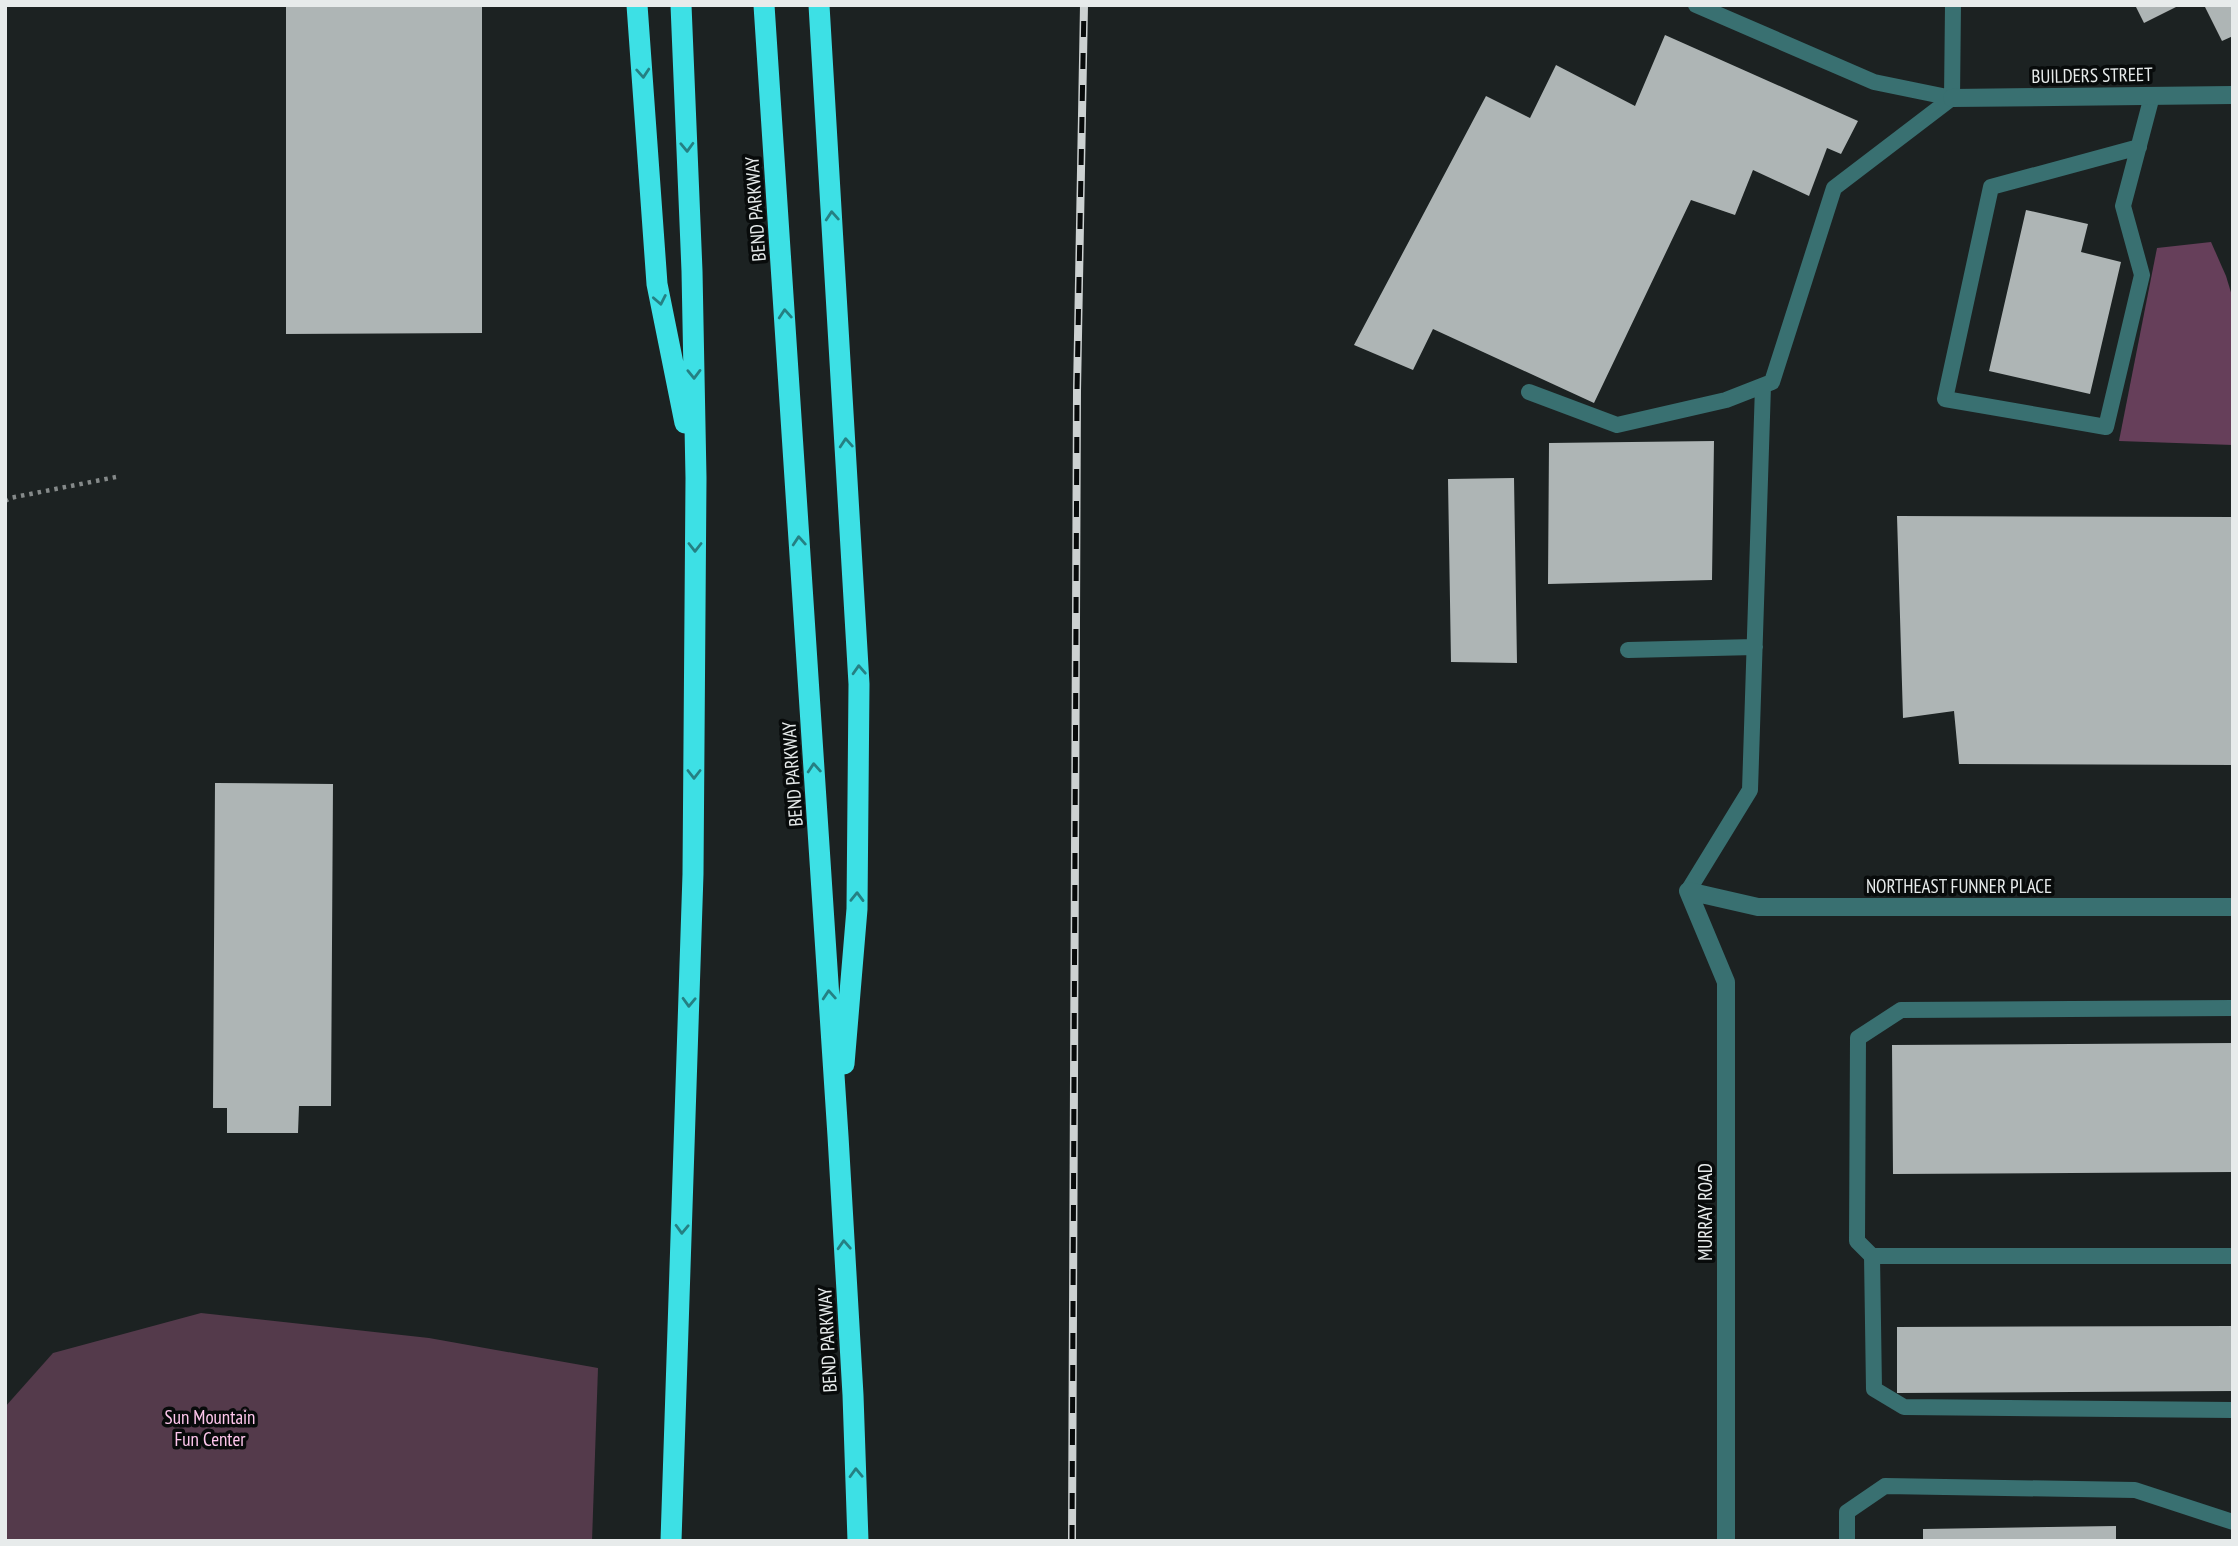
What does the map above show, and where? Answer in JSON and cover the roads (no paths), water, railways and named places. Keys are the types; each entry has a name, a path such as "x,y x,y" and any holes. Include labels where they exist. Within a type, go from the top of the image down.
{"highway":[{"path":"637,5 657,284 696,478"},
{"path":"671,1541 694,874 696,478 692,271 681,5"},
{"name":"BEND PARKWAY","path":"764,5 838,1136 853,1395 858,1541"},
{"path":"820,5 859,684 857,909 838,1136"}],"street":[{"name":"BUILDERS STREET","path":"1952,98 2233,95"},
{"name":"NORTHEAST FUNNER PLACE","path":"1688,891 1758,907 2233,907"},
{"name":"MURRAY ROAD","path":"1688,891 1726,982 1726,1541"}],"lane":[{"path":"1696,5 1874,82 1952,98"},
{"path":"1952,98 1953,5"},
{"path":"2139,146 1991,187 1945,399 2106,427 2142,275 2123,206 2139,146 2152,96"},
{"path":"1529,393 1617,425 1726,400 1772,382 1834,188 1952,98"},
{"path":"1688,891 1750,790 1763,386"},
{"path":"1628,650 1755,647"},
{"path":"2233,1008 1901,1010 1858,1038 1857,1241 1872,1256 1874,1389 1904,1407 2233,1410"},
{"path":"1872,1256 2233,1256"},
{"path":"1847,1541 1847,1512 1885,1486 2135,1490 2233,1522"}],"railway":[{"path":"1072,1541 1077,391 1084,5"}],"park label":[{"name":"Sun Mountain Fun Center","path":"210,1428"}]}
